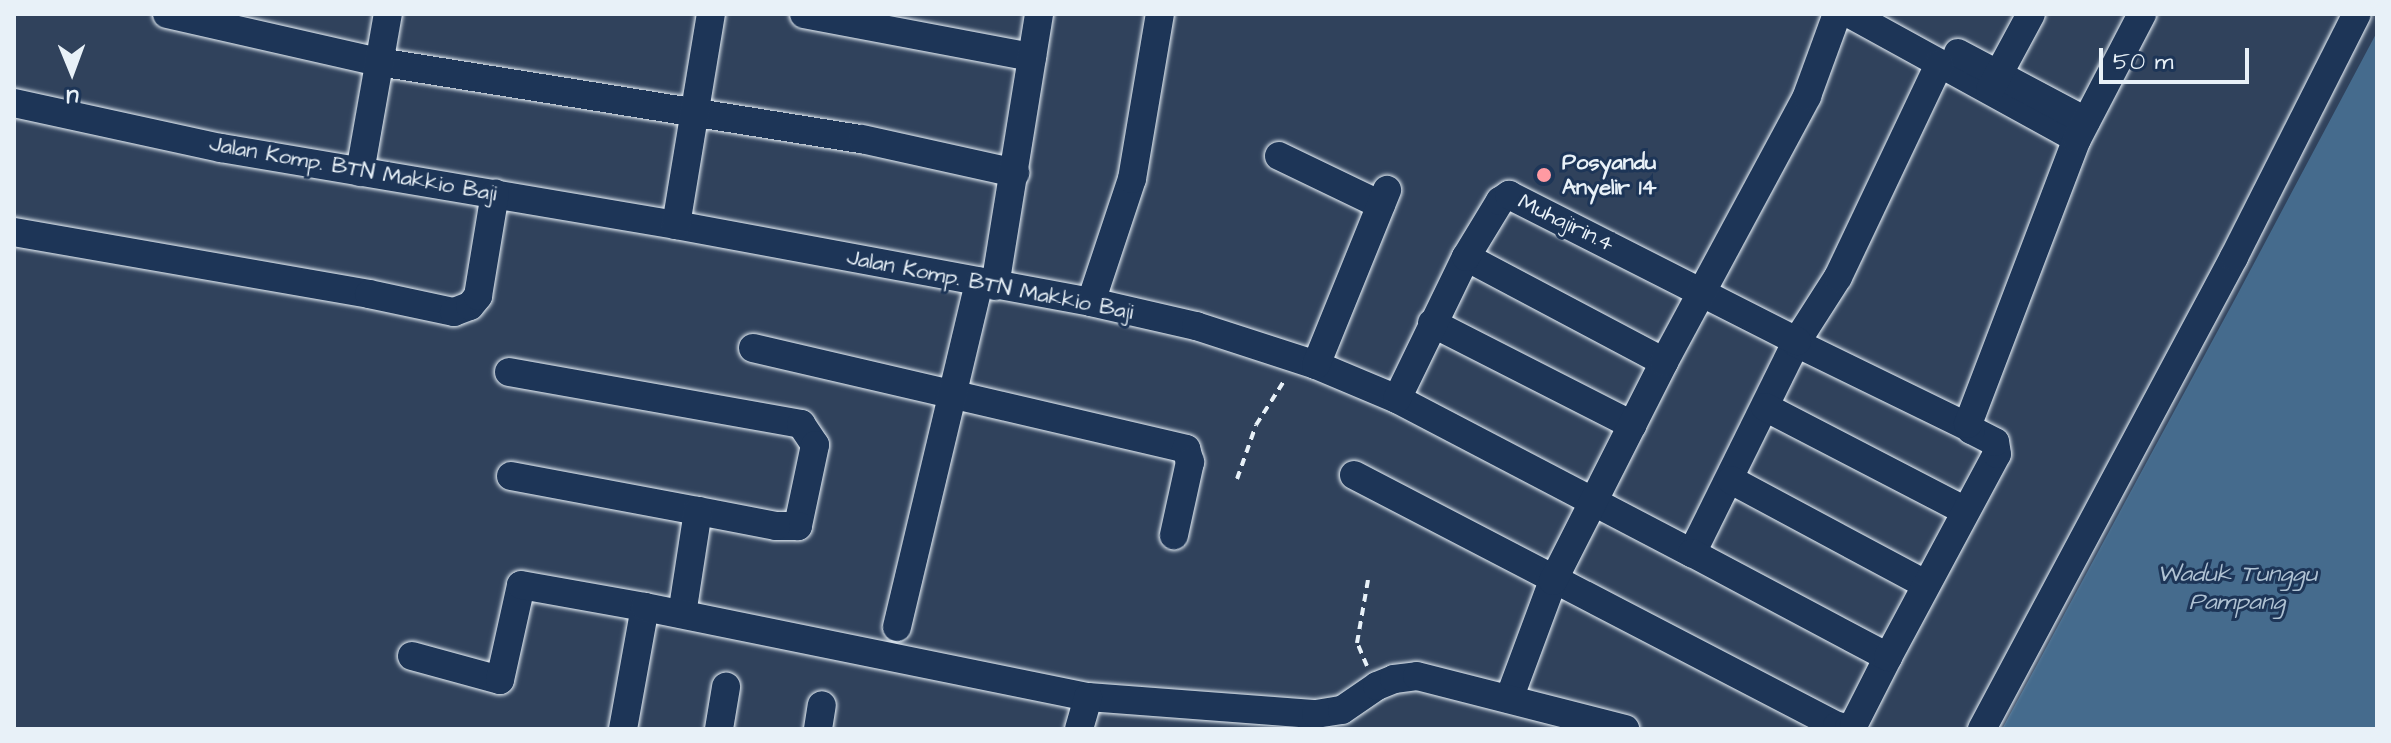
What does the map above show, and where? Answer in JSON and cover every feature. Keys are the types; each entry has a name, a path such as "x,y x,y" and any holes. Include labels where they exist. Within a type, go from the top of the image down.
{"street":[{"path":"167,14 379,62 862,139 1015,173"},
{"path":"360,172 388,14"},
{"path":"676,225 711,14"},
{"path":"804,14 1032,57"},
{"path":"897,627 953,395 987,284 1015,173 1039,14"},
{"path":"1091,302 1132,179 1160,14"},
{"path":"1509,699 1553,581 1664,362 1807,96 1837,14"},
{"path":"1850,14 1939,64 1995,82"},
{"path":"1887,14 1995,82 2082,130"},
{"path":"1995,82 2031,14"},
{"path":"1968,427 2082,130 2142,14"},
{"path":"1982,729 2234,257 2357,14"},
{"path":"1692,553 1731,480 1796,342 1838,277 1939,64"},
{"name":"Jalan Komp. BTN Makkio Baji","path":"14,103 221,148 676,225 1091,302 1196,326 1316,365 1397,399 1888,657"},
{"path":"1279,156 1384,198 1316,365"},
{"path":"14,232 369,294 454,312 470,306 478,296 495,193"},
{"name":"Muhajirin.4","path":"1397,399 1466,257 1500,201 1513,195 1703,292"},
{"path":"1466,257 1664,362"},
{"path":"1354,475 1553,581 1845,728 1854,724 1998,448 1995,442 1968,427 1703,292"},
{"path":"1432,323 1632,425"},
{"path":"753,348 1186,449 1190,462 1174,535"},
{"path":"509,372 801,424 815,445 798,526 776,526 511,476"},
{"path":"1765,407 1966,511"},
{"path":"1731,480 1925,584"},
{"path":"682,614 698,511"},
{"path":"412,656 500,680 521,585 682,614 1088,697 1316,714 1342,710 1377,686 1417,676 1625,729"},
{"path":"623,729 645,607"},
{"path":"719,729 726,687"},
{"path":"1079,729 1088,697"}],"path":[{"path":"1237,479 1256,425 1283,381 1316,365"},
{"path":"1368,580 1357,643 1377,686"}],"water":[{"name":"Waduk Tunggu Pampang","path":"2377,32 2377,729 2002,729 2235,299"}],"place":[{"name":"Posyandu Anyelir 14","path":"1544,175"}]}
